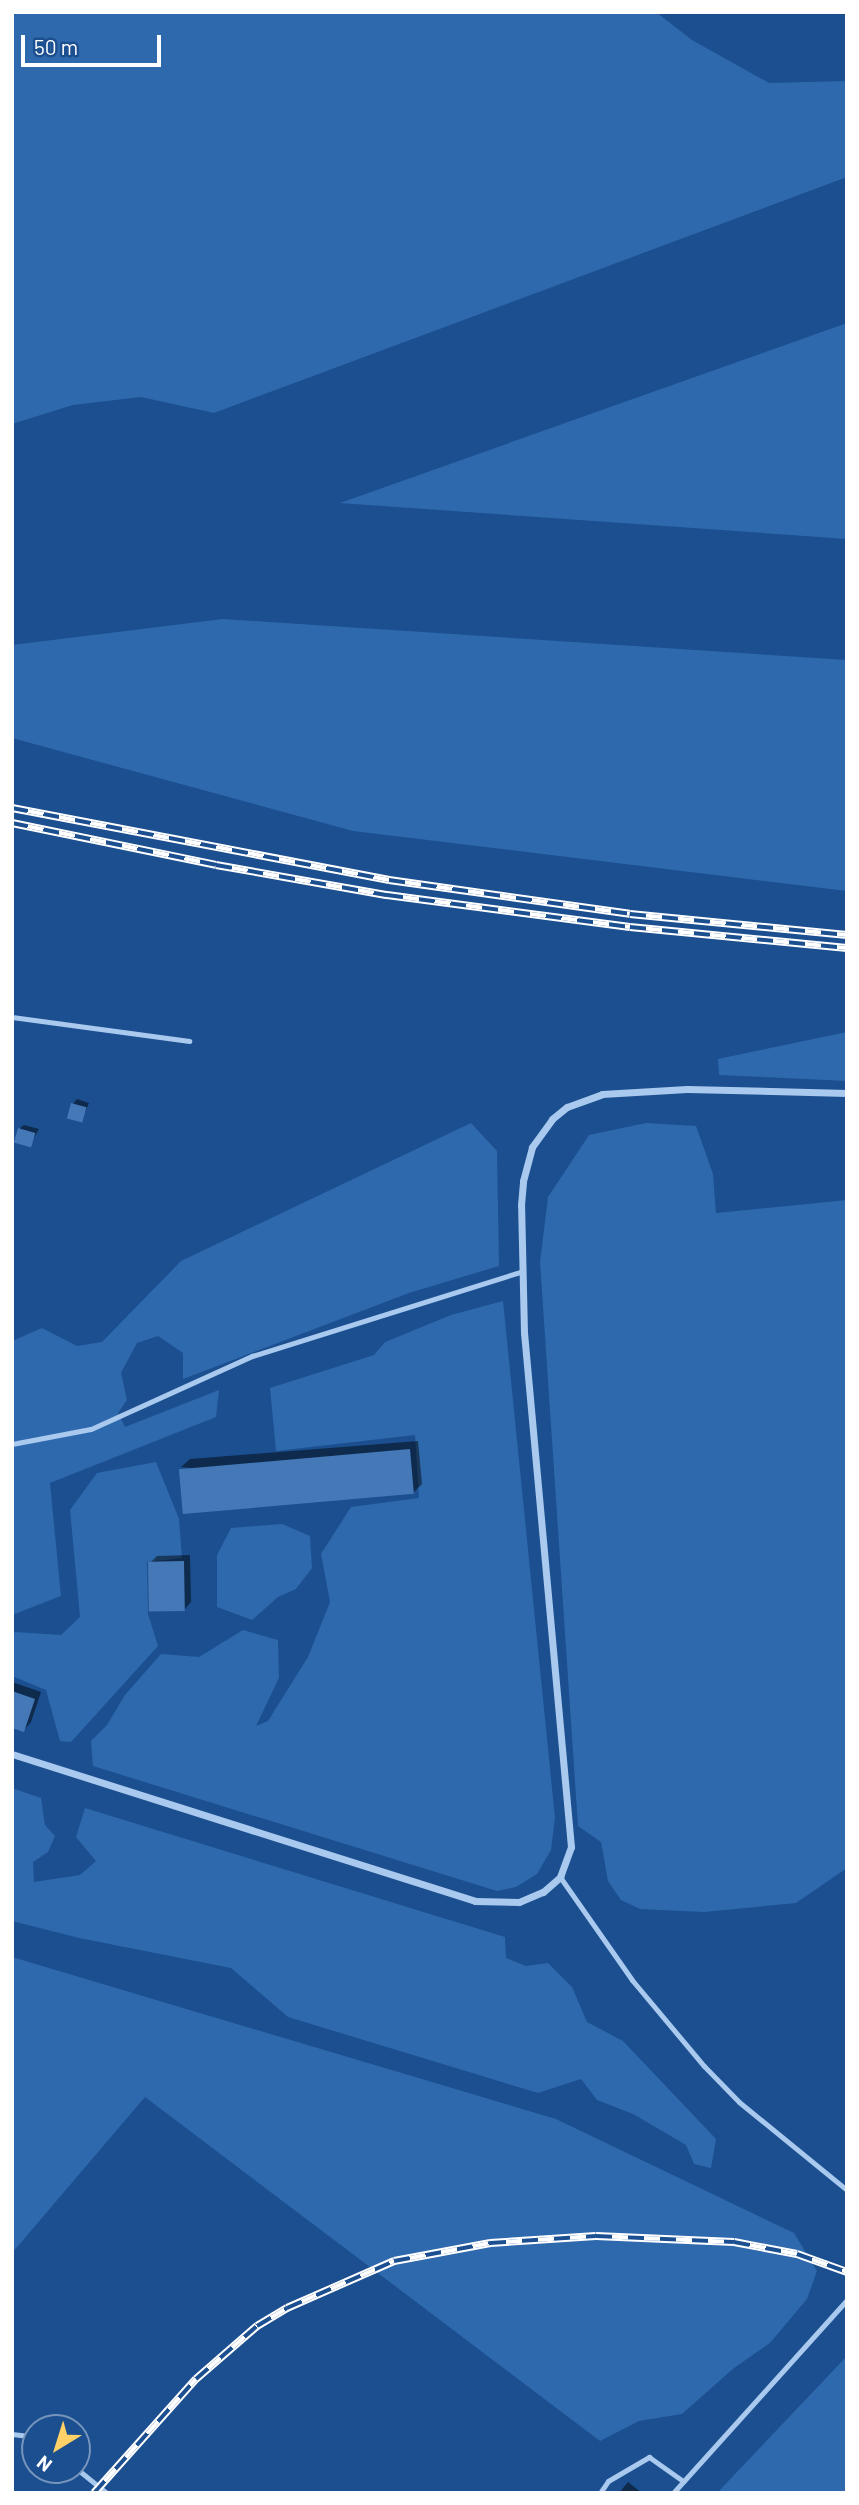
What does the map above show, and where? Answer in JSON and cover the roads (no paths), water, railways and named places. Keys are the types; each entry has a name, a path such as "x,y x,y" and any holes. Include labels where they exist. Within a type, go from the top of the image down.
{"street":[{"path":"12,1754 475,1901 500,1904 533,1899 560,1877 571,1847 527,1366 521,1205 527,1161 540,1132 567,1107 602,1094 646,1089 847,1093"}],"lane":[{"path":"12,1017 189,1041"},
{"path":"12,1444 91,1429 252,1356 523,1271"},
{"path":"560,1877 632,1980 704,2066 739,2102 847,2190"},
{"path":"673,2493 847,2300"},
{"path":"600,2493 608,2482 649,2457 683,2481"},
{"path":"91,2480 107,2493"}],"railway":[{"path":"12,808 389,880 630,914 847,935"},
{"path":"12,823 216,865 387,895 630,927 847,948"},
{"path":"94,2493 196,2379 257,2326 287,2308 394,2261 490,2243 596,2236 734,2242 797,2254 847,2272"}]}
